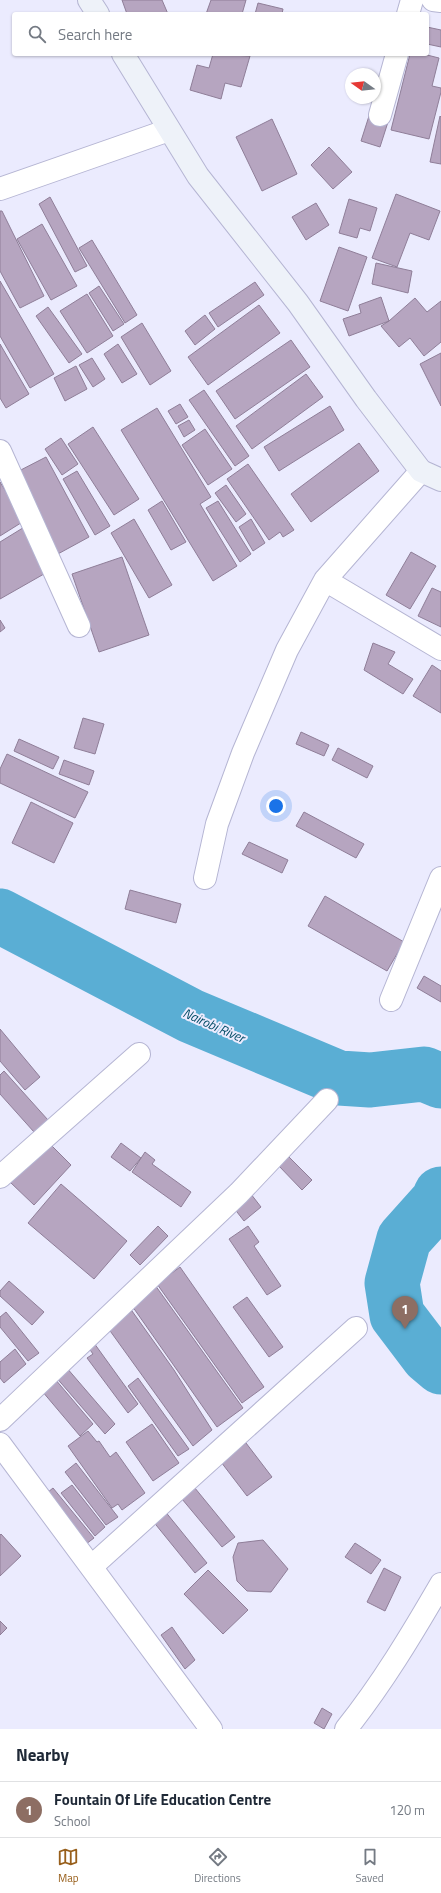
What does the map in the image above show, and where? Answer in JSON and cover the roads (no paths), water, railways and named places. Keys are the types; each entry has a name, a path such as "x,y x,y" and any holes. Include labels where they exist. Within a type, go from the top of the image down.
{"street":[{"path":"89,0 97,12"},
{"path":"409,12 412,0"},
{"path":"433,0 441,1"},
{"path":"124,56 198,176 298,303 366,399 421,471 441,480"},
{"path":"380,114 396,56"},
{"path":"0,189 169,130"},
{"path":"0,451 79,626"},
{"path":"205,878 217,824 243,753 287,650 325,580 421,471"},
{"path":"325,580 441,649"},
{"path":"391,1000 441,878"},
{"path":"0,1177 139,1054"},
{"path":"0,1420 239,1193 327,1100"},
{"path":"91,1567 356,1328"},
{"path":"0,1444 210,1729"},
{"path":"346,1729 362,1709 407,1642 441,1584"}],"waterway":[{"name":"Nairobi River","path":"0,916 191,1016 339,1078 370,1080 424,1074 441,1081"},
{"name":"Nairobi River","path":"441,1194 438,1201 404,1239 392,1283 397,1315 428,1356 441,1367"}],"place":[{"name":"Fountain Of Life Education Centre","path":"405,1329"}]}
